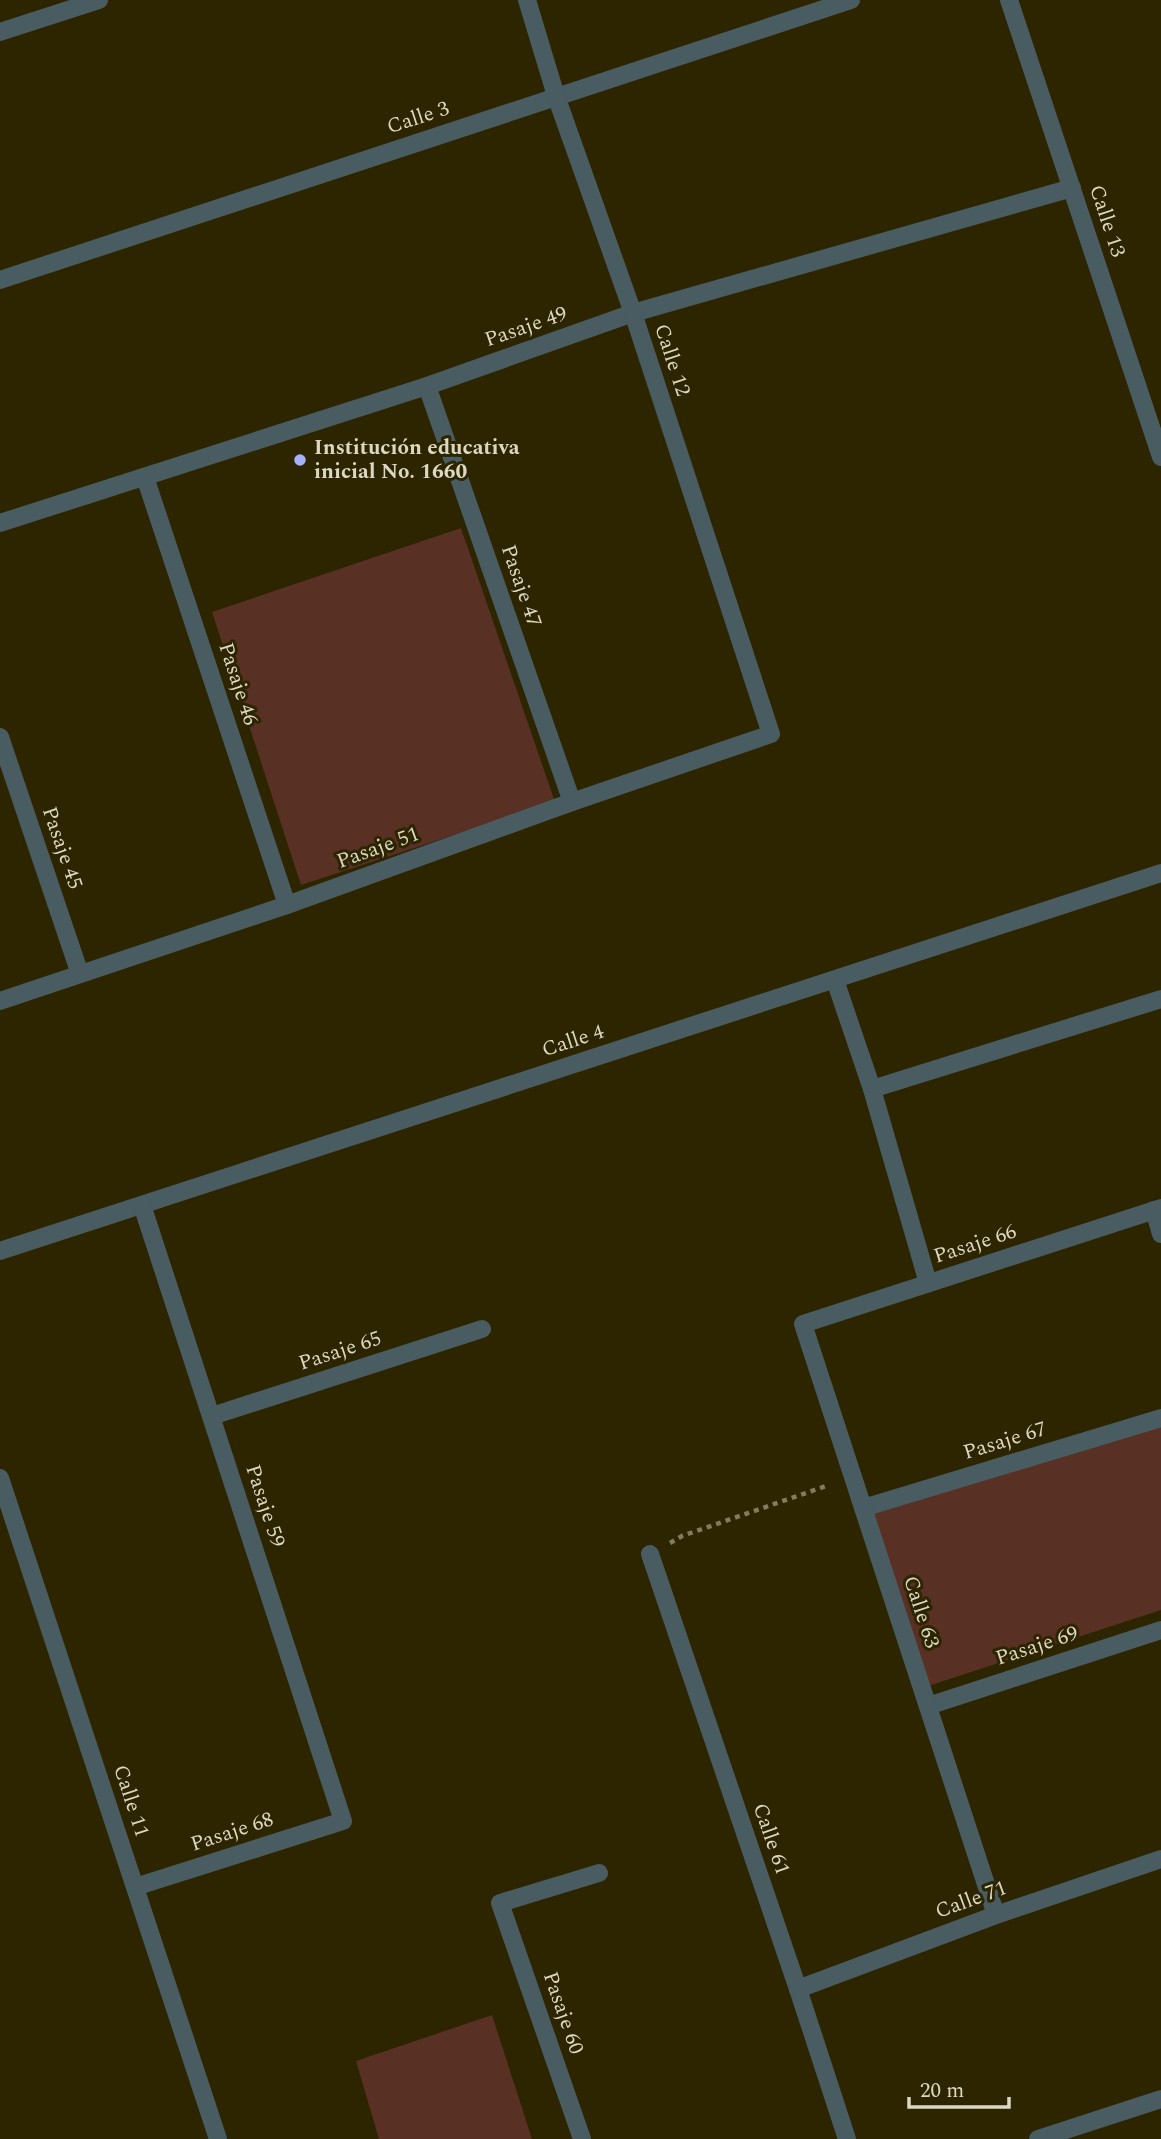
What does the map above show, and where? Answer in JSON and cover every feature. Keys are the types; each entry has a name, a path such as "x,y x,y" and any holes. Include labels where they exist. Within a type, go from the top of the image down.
{"street":[{"path":"0,32 99,0"},
{"name":"Calle 12","path":"527,0 556,96 633,313 771,734"},
{"name":"Calle 3","path":"0,280 851,0"},
{"name":"Calle 13","path":"1009,0 1161,457"},
{"name":"Pasaje 49","path":"0,523 428,386 633,313 1072,188"},
{"name":"Pasaje 47","path":"428,386 572,802"},
{"name":"Pasaje 46","path":"145,477 287,905"},
{"name":"Pasaje 51","path":"0,1001 287,905 572,802 771,734"},
{"name":"Pasaje 45","path":"0,737 80,974"},
{"name":"Calle 4","path":"0,1251 1161,873"},
{"path":"835,980 872,1089 928,1283"},
{"path":"872,1089 1161,999"},
{"name":"Pasaje 59","path":"142,1205 343,1821"},
{"path":"1157,1209 1161,1234"},
{"name":"Pasaje 66","path":"803,1324 1157,1209"},
{"name":"Calle 63","path":"803,1324 996,1915"},
{"name":"Pasaje 65","path":"212,1416 482,1329"},
{"name":"Pasaje 67","path":"863,1508 1161,1419"},
{"name":"Calle 11","path":"2,1489 219,2139"},
{"name":"Calle 61","path":"650,1554 798,1989 846,2139"},
{"name":"Pasaje 69","path":"928,1706 1161,1630"},
{"name":"Pasaje 68","path":"135,1887 343,1821"},
{"name":"Calle 71","path":"798,1989 996,1915 1161,1859"},
{"name":"Pasaje 60","path":"582,2139 500,1903 599,1873"},
{"path":"1038,2139 1161,2099"}],"path":[{"path":"650,1554 682,1536 853,1476"}],"shaded area":[{"path":"461,528 555,802 301,885 212,612"},
{"path":"1161,1420 1161,1610 922,1688 858,1512"},
{"path":"492,2015 532,2139 379,2139 356,2061"}],"place":[{"name":"Institución educativa inicial No. 1660","path":"300,460"}]}
